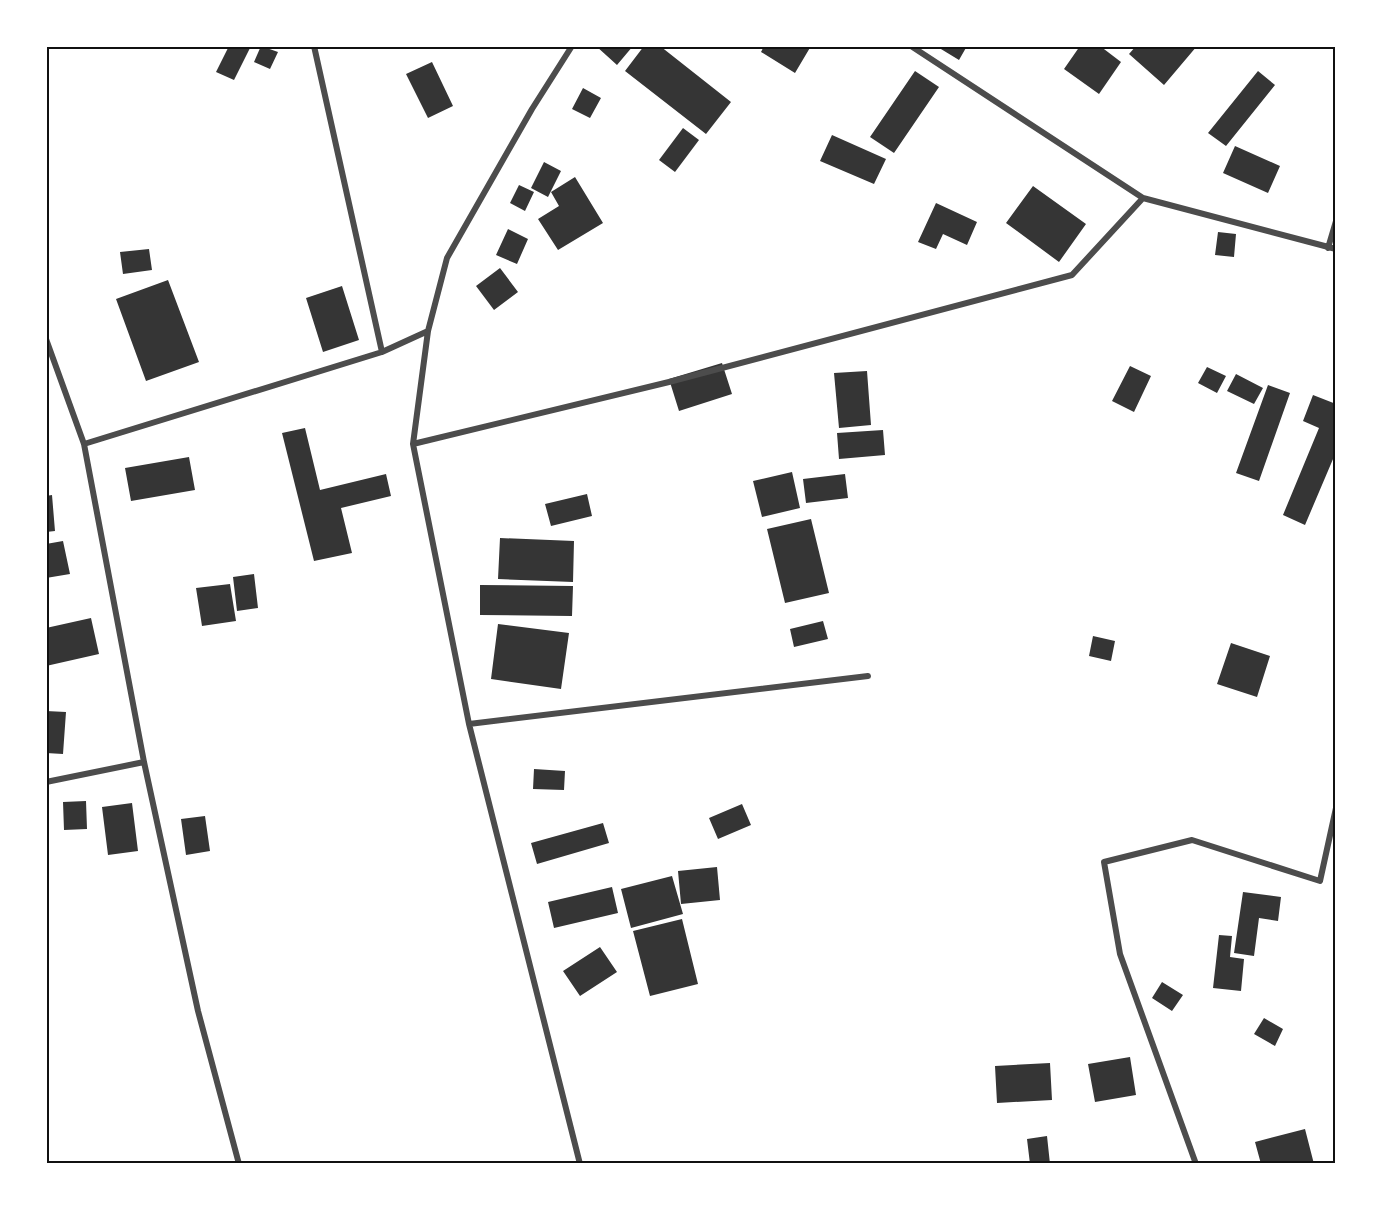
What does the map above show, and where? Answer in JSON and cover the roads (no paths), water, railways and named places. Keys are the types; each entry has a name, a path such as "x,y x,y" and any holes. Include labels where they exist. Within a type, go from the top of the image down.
{"street":[{"path":"314,46 382,352"},
{"path":"572,46 532,109 447,258 428,331 413,444 469,724 580,1164"},
{"path":"911,46 1143,198 1332,249 1335,221"},
{"path":"413,444 669,382 1072,275 1143,198"},
{"path":"84,444 382,352 428,331"},
{"path":"46,339 84,444 144,762 198,1011 239,1164"},
{"path":"469,724 868,676"},
{"path":"46,782 144,762"},
{"path":"1196,1164 1120,954 1104,862 1191,840 1320,881 1335,808"}]}
